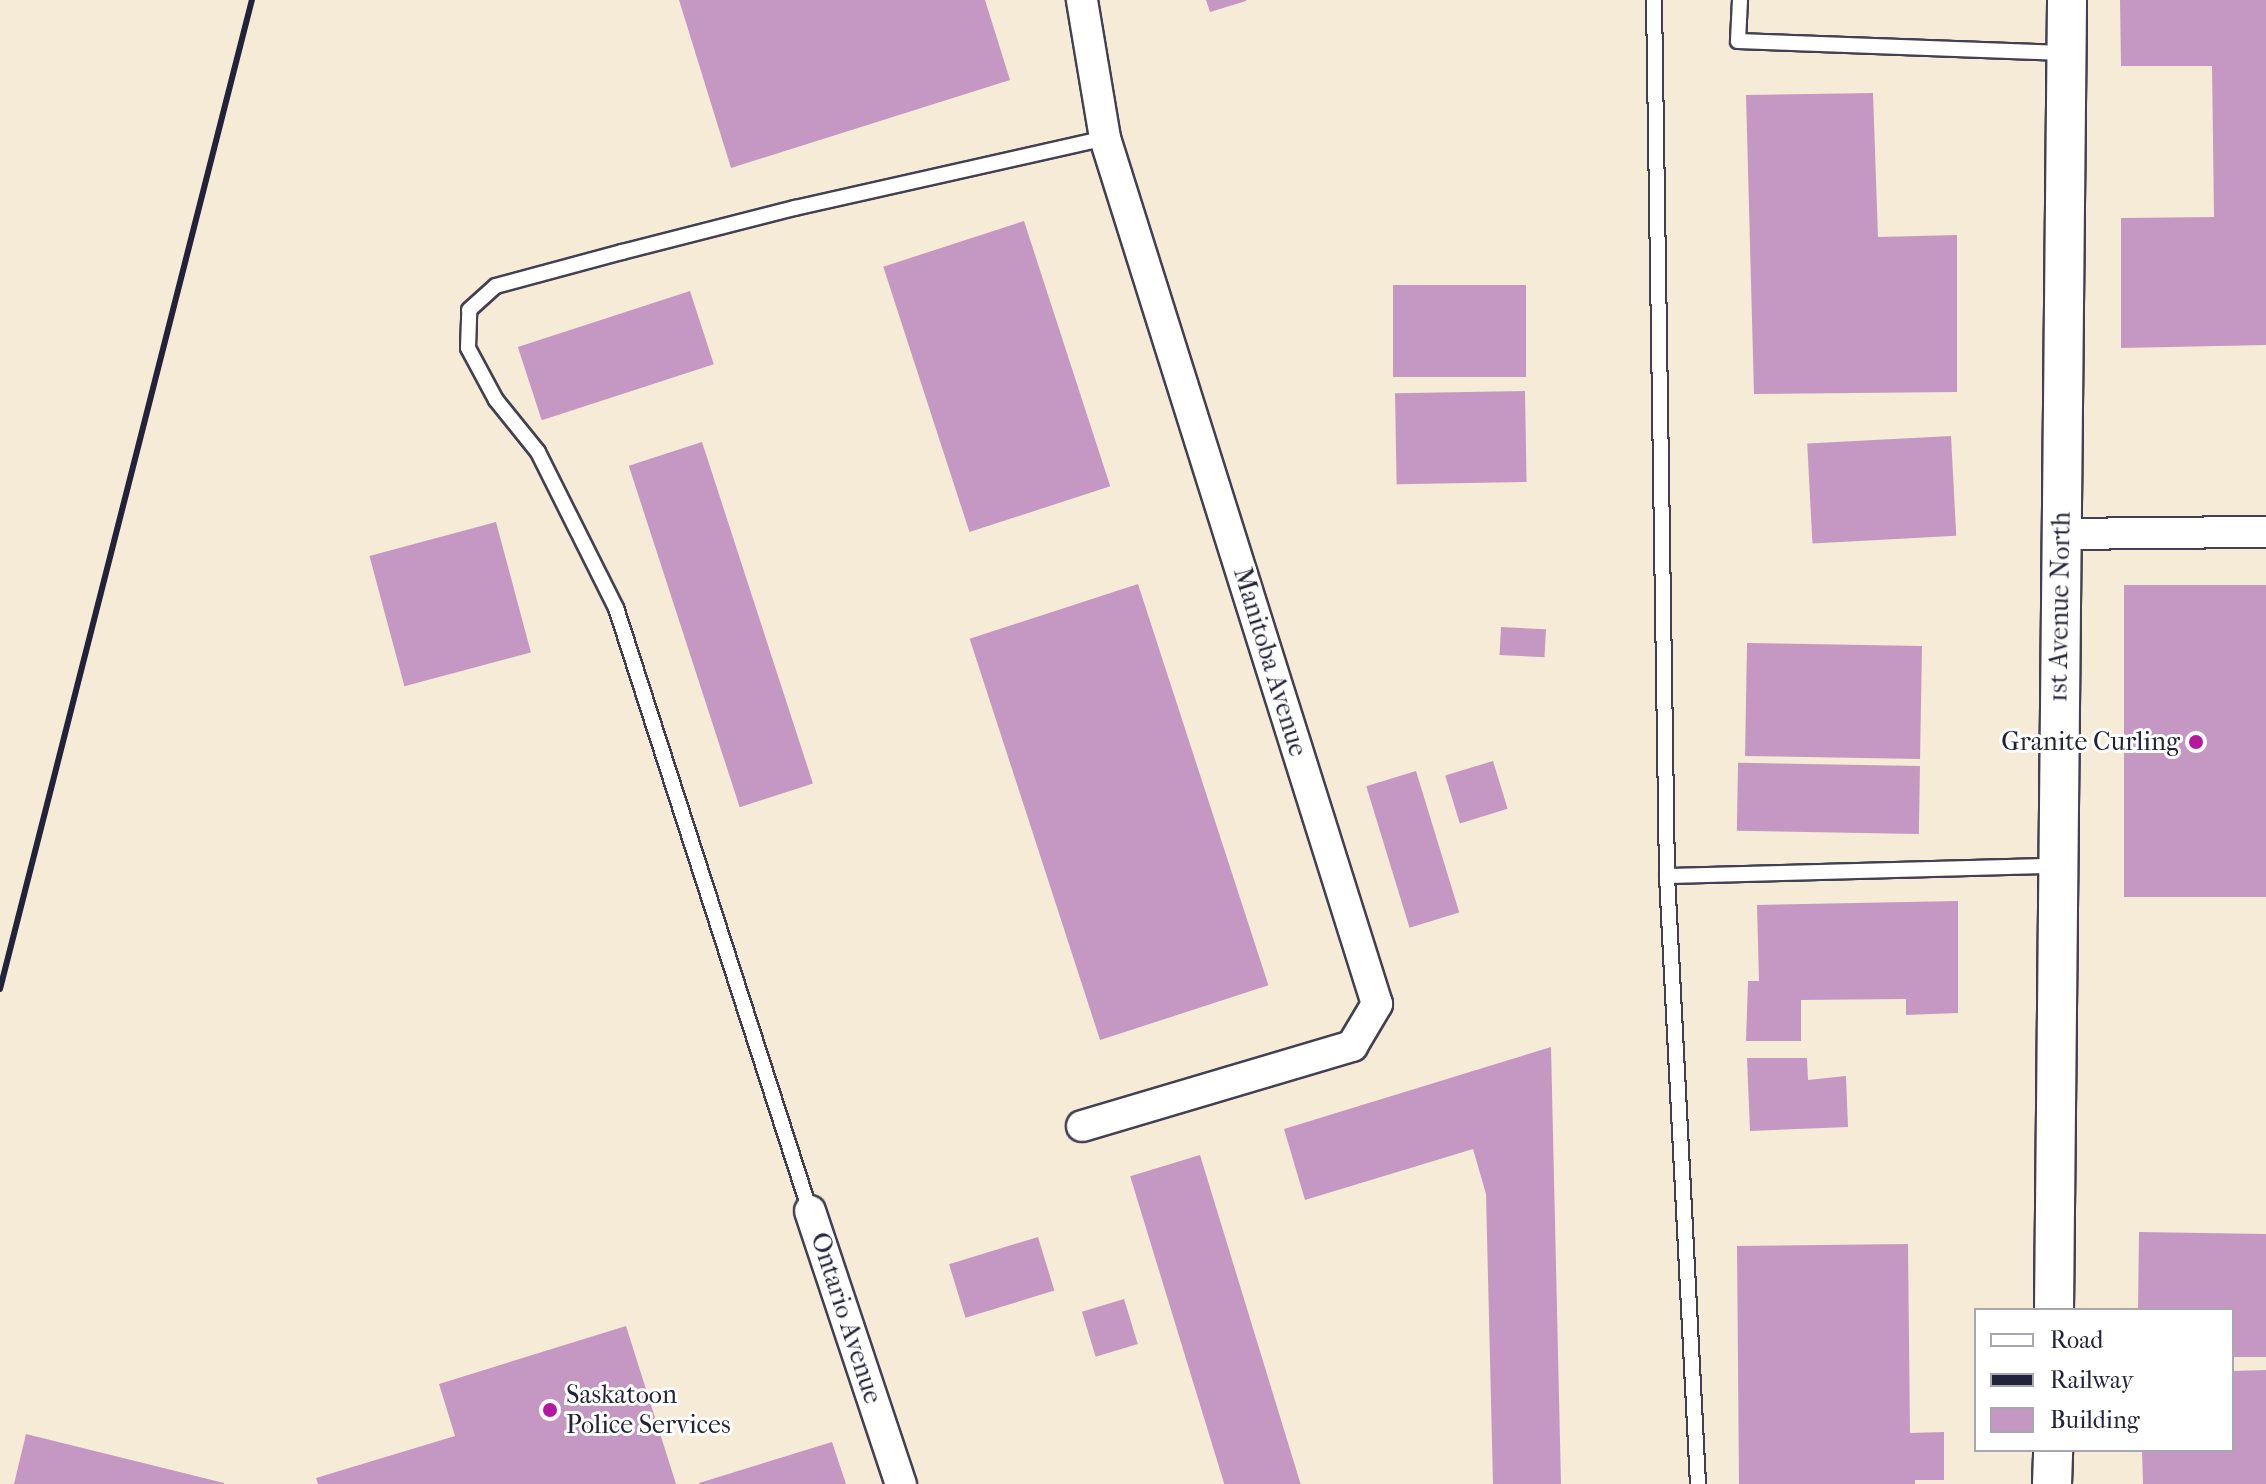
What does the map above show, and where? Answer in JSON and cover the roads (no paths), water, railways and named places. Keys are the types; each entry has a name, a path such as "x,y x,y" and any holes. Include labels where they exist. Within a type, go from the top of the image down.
{"street":[{"name":"Manitoba Avenue","path":"1082,0 1105,138 1377,1004 1352,1046 1082,1126"},
{"name":"1st Avenue North","path":"2054,1308 2067,0"},
{"path":"2061,534 2266,532"},
{"name":"Ontario Avenue","path":"810,1211 901,1484"},
{"path":"2052,1484 2053,1452"}],"lane":[{"path":"1654,0 1667,876 1698,1484"},
{"path":"1740,0 1738,41 2067,53"},
{"name":"Ontario Avenue","path":"810,1211 616,608 538,452 496,400 468,348 469,310 496,286 795,208 1105,138"},
{"path":"1667,876 2058,866"}],"railway":[{"path":"0,989 252,0"}],"place":[{"name":"Granite Curling","path":"2196,742"},
{"name":"Saskatoon Police Services","path":"550,1410"}]}
